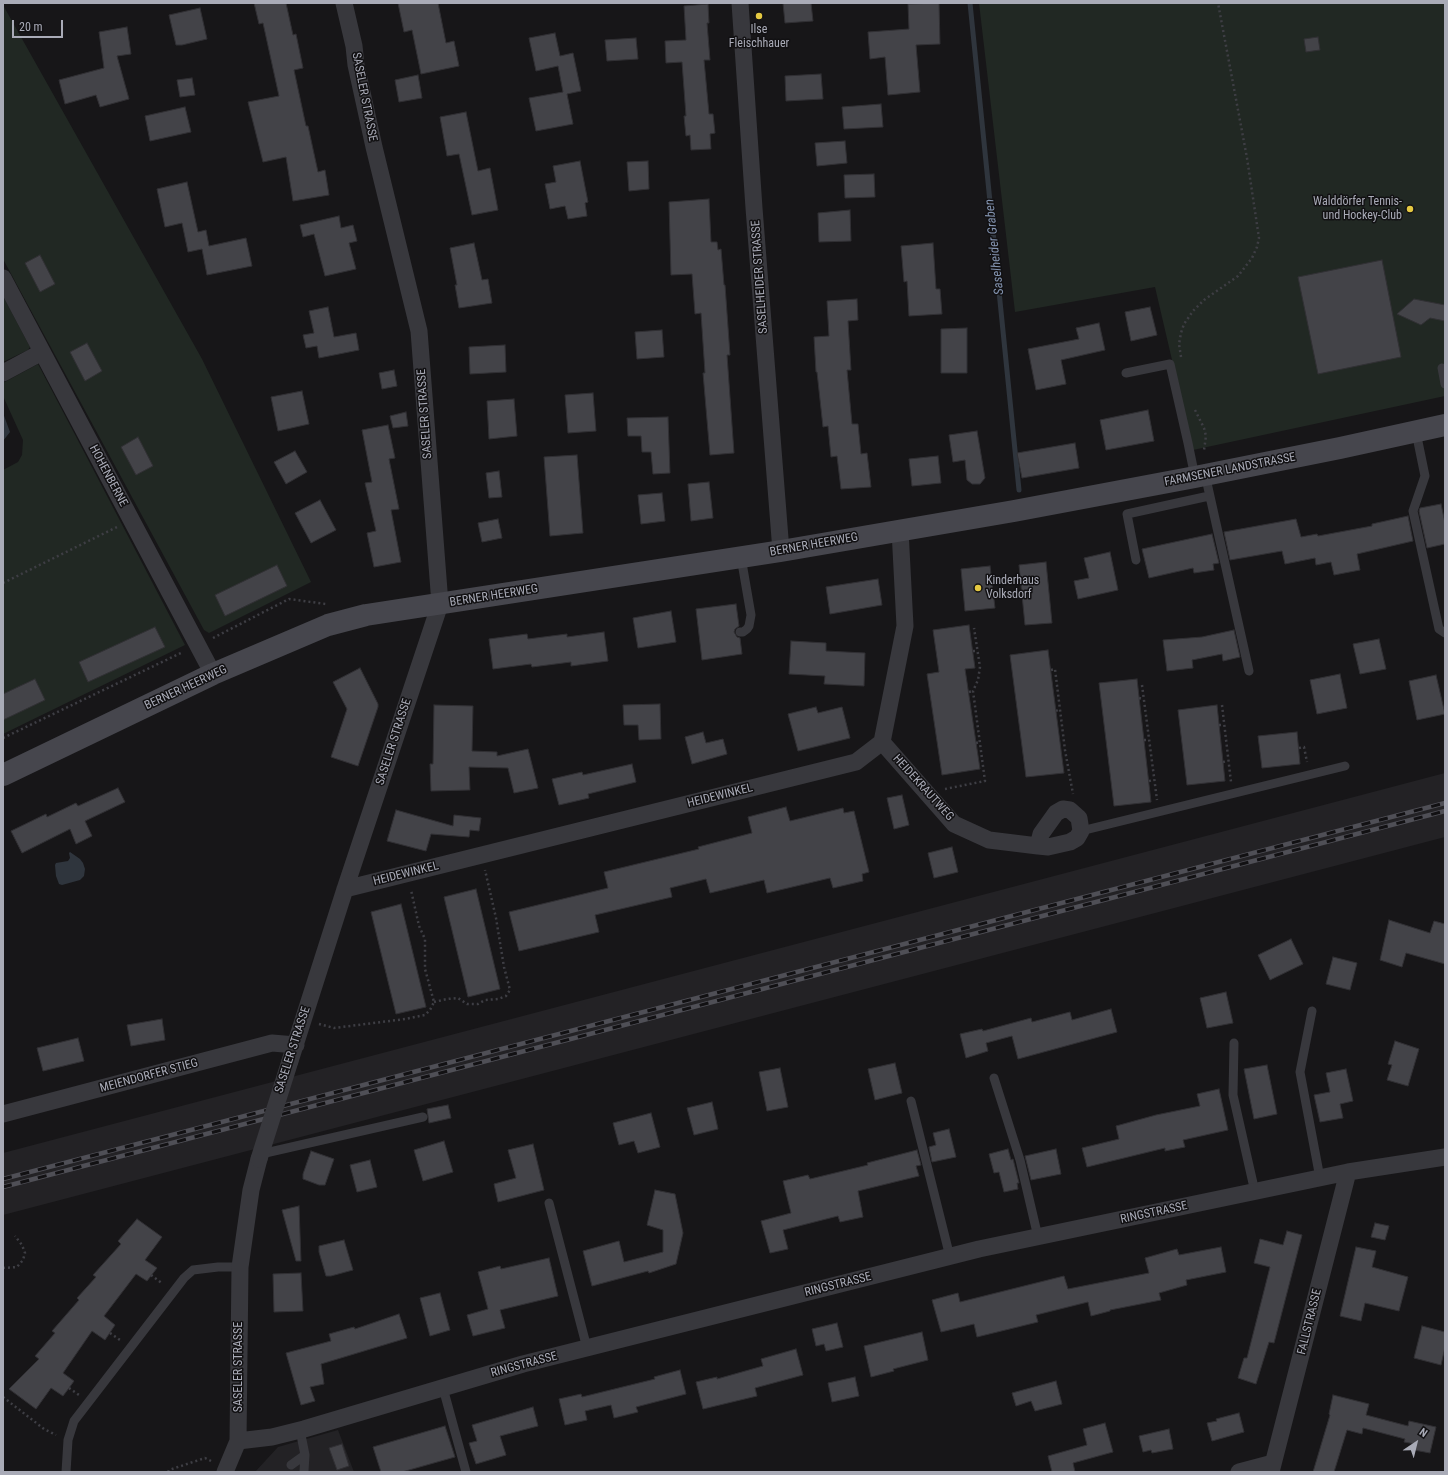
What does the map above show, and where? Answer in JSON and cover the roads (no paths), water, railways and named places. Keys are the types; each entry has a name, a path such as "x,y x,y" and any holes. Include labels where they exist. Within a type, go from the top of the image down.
{"main road":[{"name":"FARMSENER LANDSTRASSE","path":"1014,511 1445,425"},
{"name":"BERNER HEERWEG","path":"3,775 213,674 328,625 366,615 781,551 1014,511"}],"street":[{"name":"SASELER STRASSE","path":"225,1470 238,1441 240,1267 251,1190 260,1157 345,889 440,604 419,331 374,147 344,3"},
{"name":"SASELHEIDER STRASSE","path":"740,3 781,551"},
{"name":"HOHENBERNE","path":"3,278 213,674"},
{"path":"3,373 42,352"},
{"path":"882,742 905,626 900,530"},
{"name":"HEIDEKRAUTWEG","path":"882,742 954,824 989,840 1048,847 1070,842 1077,838 1081,831"},
{"name":"HEIDEWINKEL","path":"345,889 856,762 882,742"},
{"path":"1038,846 1041,834 1056,813 1063,809 1070,810 1079,818 1081,831"},
{"name":"MEIENDORFER STIEG","path":"3,1114 272,1043 296,1045"},
{"name":"RINGSTRASSE","path":"238,1441 272,1437 300,1430 523,1364 950,1257 1348,1172 1445,1156"},
{"name":"FALLSTRASSE","path":"1272,1468 1348,1172"},
{"path":"1238,1472 1272,1468"}],"lane":[{"path":"1126,373 1170,364 1188,443 1209,496 1249,671"},
{"path":"1442,368 1445,384"},
{"path":"1416,432 1425,476 1413,511 1439,629 1445,633"},
{"path":"1136,560 1127,514 1209,496"},
{"path":"740,632 747,629 749,626 751,615 741,557"},
{"path":"1081,831 1345,766"},
{"path":"1312,1012 1300,1072 1320,1178"},
{"path":"1234,1043 1233,1095 1255,1192"},
{"path":"994,1078 1020,1160 1038,1237"},
{"path":"911,1100 950,1257"},
{"path":"260,1157 423,1117"},
{"path":"549,1203 587,1348"},
{"path":"66,1472 68,1440 74,1421 184,1278 194,1270 218,1267 240,1267"},
{"path":"443,1388 466,1472"},
{"path":"300,1430 305,1455 304,1471"},
{"path":"291,1465 305,1455"}],"waterway":[{"name":"Saselheider Graben","path":"970,3 1019,490"}],"railway":[{"path":"3,1179 1445,803"},
{"path":"3,1187 1445,811"}],"place":[{"name":"Ilse Fleischhauer","path":"759,16"},
{"name":"Walddörfer Tennis- und Hockey-Club","path":"1410,209"},
{"name":"Kinderhaus Volksdorf","path":"978,588"}]}
